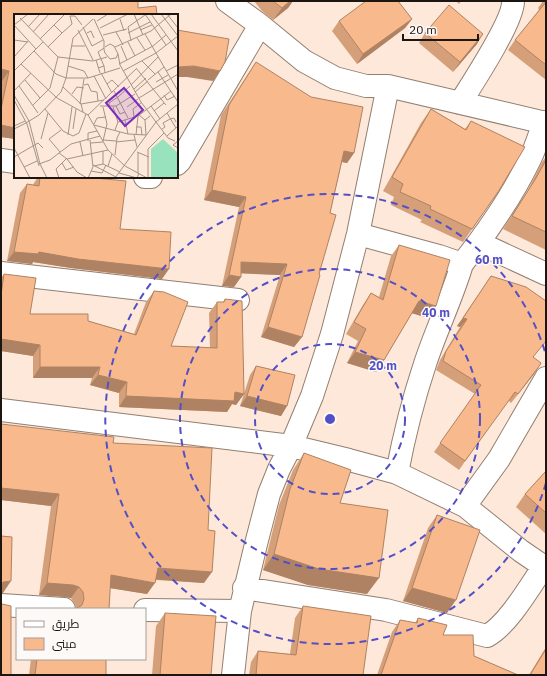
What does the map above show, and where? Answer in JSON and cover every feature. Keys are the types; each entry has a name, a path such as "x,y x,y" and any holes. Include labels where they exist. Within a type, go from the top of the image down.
{"street":[{"path":"227,1 260,25 304,61 335,78 366,86 388,86 545,123 531,157 509,197 479,243 462,264 450,301 425,364 404,434 397,473"},
{"path":"460,103 498,38 515,2"},
{"path":"178,163 260,25"},
{"path":"233,675 244,588 269,494 312,396 332,334 358,234 388,86"},
{"path":"1,160 14,162"},
{"path":"358,234 439,256 462,264"},
{"path":"479,243 546,274"},
{"path":"1,273 238,300"},
{"path":"465,506 499,459 546,378"},
{"path":"1,410 291,446 397,473 465,506 521,551 545,567 508,617 493,633 487,636 386,610 244,588"},
{"path":"1,605 48,608"},
{"path":"146,610 240,611"}],"building":[{"path":"1,1 138,1 138,8 156,6 157,14 14,14 14,128 1,125 1,109 9,71 1,69"},
{"path":"273,1 290,1 282,8"},
{"path":"366,1 398,1 412,19 363,54 339,21"},
{"path":"546,2 546,65 515,40"},
{"path":"449,5 483,34 460,62 425,33"},
{"path":"178,30 229,39 225,62 220,71 194,66 178,67"},
{"path":"256,62 311,97 363,107 354,153 344,151 330,213 336,215 302,337 268,327 287,264 241,262 241,277 229,275 246,197 212,190 229,105"},
{"path":"431,109 466,130 471,121 525,147 498,192 472,229 430,209 431,206 400,192 403,184 392,177"},
{"path":"546,160 546,232 512,216"},
{"path":"40,178 94,178 126,181 120,229 171,232 169,269 78,259 39,252 38,254 14,252 27,184 39,186"},
{"path":"399,245 450,260 436,306 419,301 384,360 355,352 366,329 354,322 371,293 383,300"},
{"path":"4,274 36,278 30,314 88,314 88,321 136,335 154,291 164,292 188,302 171,346 217,348 217,302 224,302 225,299 242,301 244,394 235,392 234,401 126,396 127,382 98,375 100,367 40,367 40,345 1,339 1,295"},
{"path":"491,276 526,287 546,301 546,341 533,357 541,363 540,365 518,394 515,392 465,461 440,443 481,385 443,361 446,351 467,319 463,318"},
{"path":"256,366 295,375 287,406 247,396"},
{"path":"1,424 114,437 113,443 212,448 208,530 215,531 212,572 158,568 155,583 111,575 109,608 78,608 82,605 84,599 83,592 79,587 73,585 47,583 59,494 1,488"},
{"path":"304,453 351,470 340,503 388,510 379,578 319,569 274,554 290,489"},
{"path":"546,471 546,513 525,494"},
{"path":"437,515 480,530 456,600 412,588"},
{"path":"1,536 12,537 11,581 3,582 1,585"},
{"path":"1,603 11,606 11,675 1,675"},
{"path":"303,606 371,616 363,675 256,675 258,651 296,655"},
{"path":"165,613 216,616 211,675 160,675"},
{"path":"418,618 447,625 443,635 473,635 474,656 518,675 381,675 400,620 417,623"},
{"path":"546,649 546,675 530,675"},
{"path":"37,660 106,660 106,675 35,675"}]}
